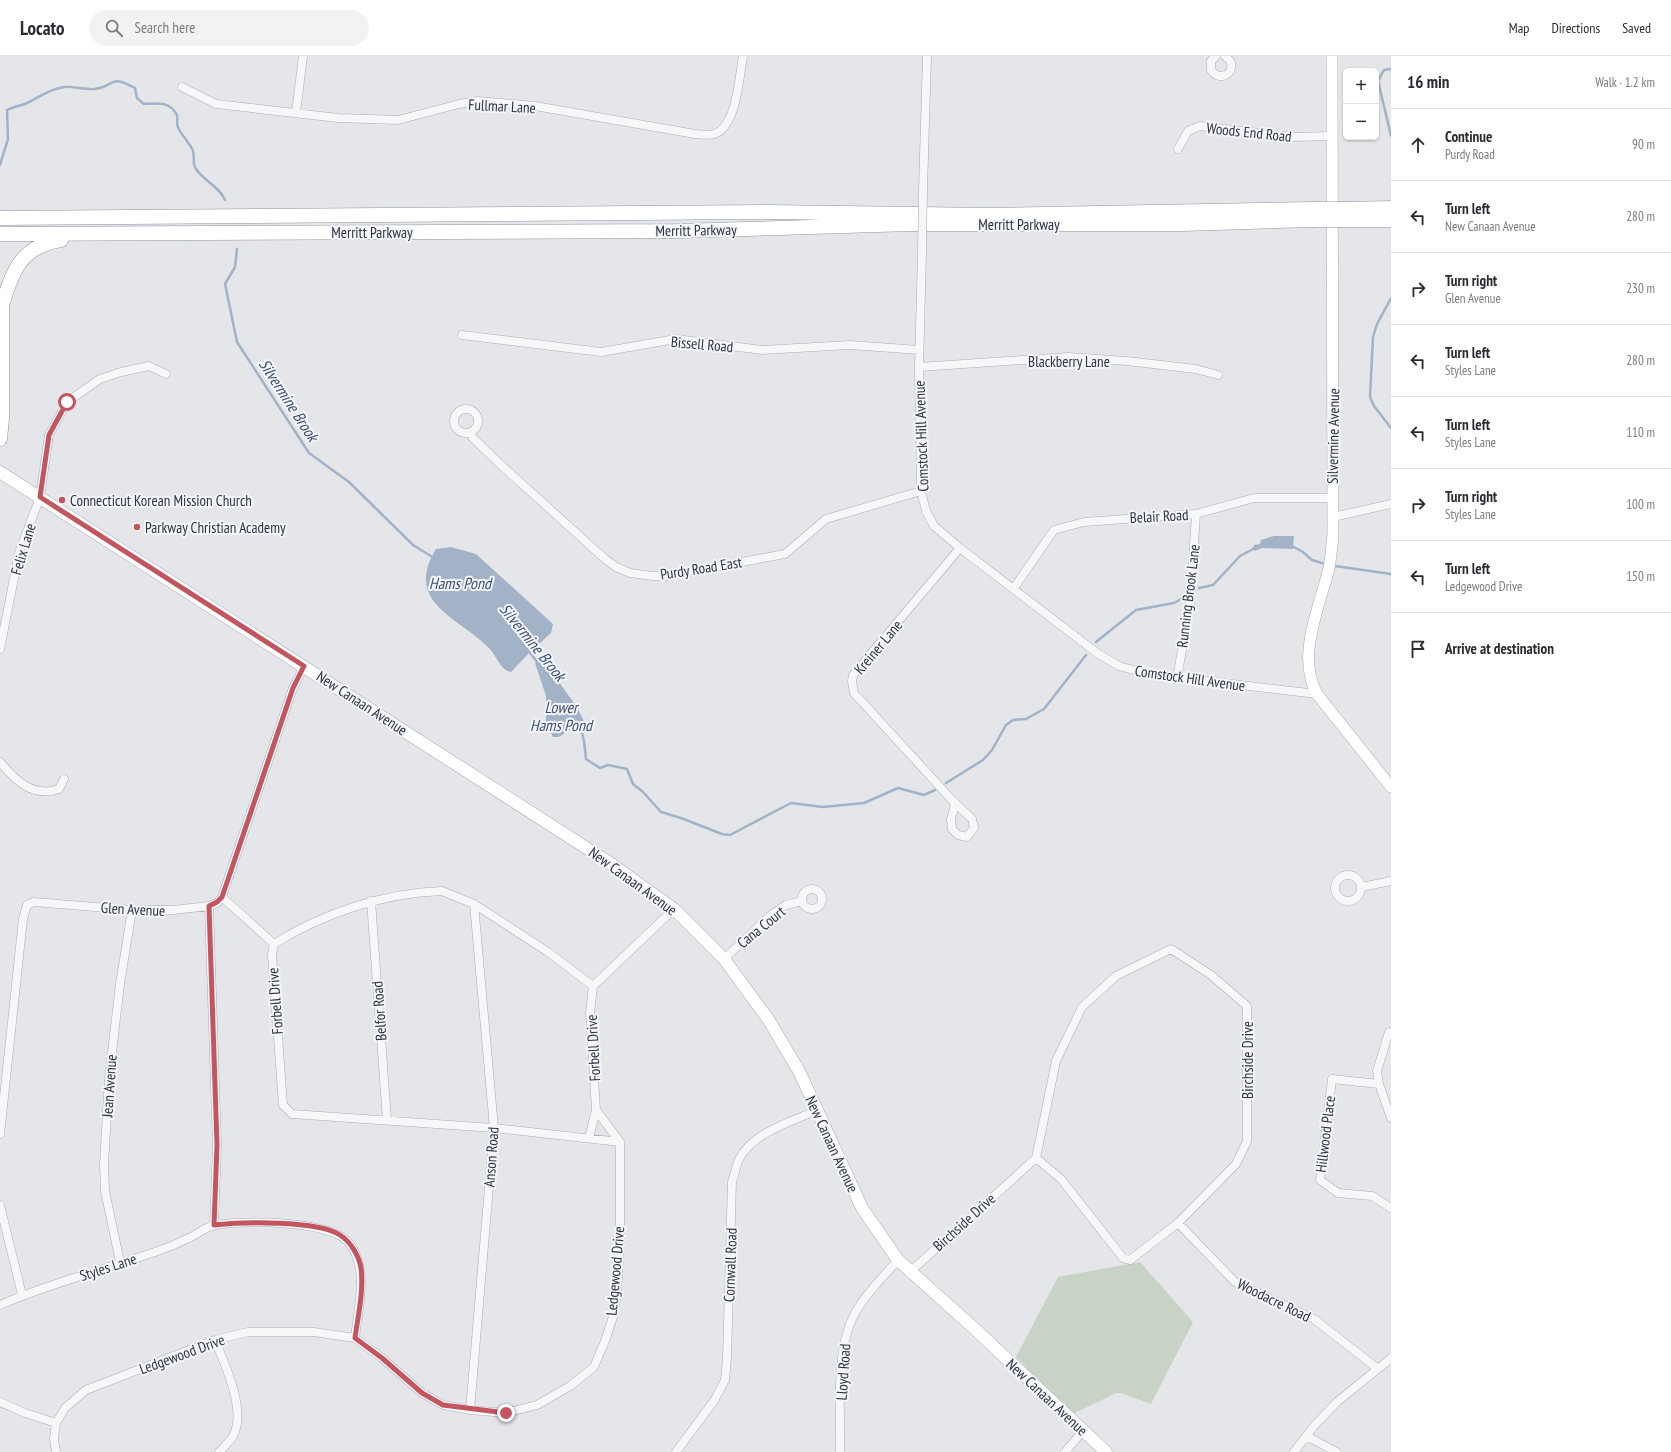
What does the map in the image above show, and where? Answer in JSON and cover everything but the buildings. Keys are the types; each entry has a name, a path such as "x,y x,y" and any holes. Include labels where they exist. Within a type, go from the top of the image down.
{"highway":[{"name":"Merritt Parkway","path":"0,218 767,212 991,215 1342,214 1382,216 1391,208"},
{"name":"Merritt Parkway","path":"0,234 677,231 911,224 1183,224 1312,215"},
{"path":"0,439 2,418 1,302 13,271 29,252 43,244 105,234"}],"main road":[{"name":"New Canaan Avenue","path":"0,472 607,860 674,909 724,959 782,1040 817,1110 862,1208 898,1260 911,1270 1106,1452"}],"street":[{"path":"296,112 303,56"},
{"name":"Fullmar Lane","path":"182,87 216,104 338,118 398,120 459,104 478,102 535,106 695,134 713,135 723,130 732,116 743,56"},
{"name":"Comstock Hill Avenue","path":"928,56 918,367 921,491 926,511 934,526 960,548 1107,660 1132,671 1177,678 1317,694"},
{"path":"1216,56 1211,61 1210,70 1216,76 1221,77 1228,74 1231,70 1232,66 1228,57"},
{"name":"Silvermine Avenue","path":"1332,56 1334,428 1332,553 1314,628 1309,658 1311,680 1317,694 1391,787"},
{"name":"Woods End Road","path":"1178,149 1188,131 1200,126 1292,137 1332,136"},
{"name":"Bissell Road","path":"462,335 601,352 676,339 762,350 850,345 919,350"},
{"name":"Blackberry Lane","path":"918,367 1068,357 1127,361 1189,368 1218,375"},
{"name":"Felix Lane","path":"0,649 19,553 40,497 49,435 67,402 100,379 121,372 149,366 166,374"},
{"name":"Purdy Road East","path":"471,432 473,438 500,464 605,559 616,567 639,575 668,576 785,554 826,520 921,491"},
{"name":"Belair Road","path":"1014,588 1054,530 1084,522 1196,514 1254,498 1333,498"},
{"path":"1333,517 1391,504"},
{"name":"Running Brook Lane","path":"1177,678 1190,605 1196,514"},
{"name":"Kreiner Lane","path":"952,800 854,693 852,678 960,548"},
{"path":"304,666 293,688 222,897 274,944 286,936 324,919 371,901 442,891 474,904 548,952 593,986 674,909"},
{"path":"0,762 10,774 30,789 48,793 59,789 64,779"},
{"path":"1362,887 1391,881"},
{"name":"Glen Avenue","path":"0,1134 23,919 27,905 34,902 132,910 173,910 209,906 217,902 222,897"},
{"name":"Belfor Road","path":"371,901 387,1120"},
{"name":"Cana Court","path":"724,959 771,915 786,905 802,901"},
{"name":"Anson Road","path":"470,1410 494,1128 474,904"},
{"path":"209,906 217,1145 214,1225"},
{"name":"Jean Avenue","path":"120,1262 105,1191 104,1165 109,1078 120,984 132,910"},
{"name":"Forbell Drive","path":"274,944 272,955 283,1105 292,1114 494,1128 620,1142"},
{"name":"Birchside Drive","path":"911,1270 1036,1158 1056,1061 1082,1006 1116,976 1170,949 1211,975 1247,1006 1247,1141 1236,1164 1178,1223 1130,1260 1123,1258 1061,1179 1036,1158"},
{"name":"Forbell Drive","path":"589,1138 596,1110 590,1013 593,986"},
{"path":"1389,1032 1377,1071 1379,1084 1391,1118"},
{"name":"Hillwood Place","path":"1379,1084 1332,1079 1320,1180 1338,1193 1372,1196 1391,1208"},
{"path":"596,1110 620,1142"},
{"name":"Cornwall Road","path":"676,1452 714,1401 724,1380 727,1358 732,1182 740,1157 750,1143 764,1133 817,1110"},
{"name":"Ledgewood Drive","path":"56,1452 54,1439 56,1423 65,1408 86,1390 215,1340 248,1332 314,1332 355,1338 382,1358 422,1393 443,1405 470,1410 506,1413 537,1405 570,1386 594,1367 606,1341 613,1317 617,1294 620,1240 620,1142"},
{"path":"0,1204 22,1295"},
{"name":"Styles Lane","path":"0,1305 22,1295 120,1262 155,1252 180,1242 214,1225 249,1222 263,1223 326,1229 340,1234 349,1242 355,1251 360,1267 361,1286 355,1338"},
{"name":"Woodacre Road","path":"1178,1223 1235,1282 1314,1319 1378,1369"},
{"name":"Lloyd Road","path":"840,1452 841,1366 845,1336 857,1310 898,1260"},
{"path":"215,1340 227,1368 237,1406 238,1419 232,1438 219,1452"},
{"path":"1294,1452 1306,1436 1337,1402 1378,1369 1389,1363"},
{"path":"0,1402 25,1413 56,1423"},
{"path":"1065,1452 1083,1431"},
{"path":"1306,1436 1337,1452"}],"shaded area":[{"path":"1140,1262 1193,1322 1151,1404 1121,1393 1116,1393 1073,1414 1016,1357 1058,1277"}],"water":[{"path":"1274,536 1294,536 1293,549 1262,548 1255,551 1253,549 1254,545 1260,544 1261,540"},
{"name":"Hams Pond","path":"451,547 476,554 553,624 551,633 511,672 504,669 489,648 450,617 430,596 426,583 428,567 436,549"},
{"name":"Lower Hams Pond","path":"541,657 576,706 584,721 559,737 553,737 546,723 546,696 535,663"}],"waterway":[{"path":"1391,69 1384,70 1378,81 1391,136"},
{"name":"Silvermine Brook","path":"0,165 8,139 7,110 25,104 59,88 67,87 95,89 101,88 116,81 135,88 137,98 144,104 163,104 174,110 177,115 179,130 193,151 195,167 199,173 223,195 225,200"},
{"name":"Silvermine Brook","path":"237,249 235,267 225,284 237,342 309,453 349,482 413,545 434,558"},
{"path":"1391,298 1377,324 1373,337 1370,397 1374,406 1391,428"},
{"name":"Silvermine Brook","path":"1290,545 1303,552 1312,560 1325,564"},
{"name":"Silvermine Brook","path":"1199,588 1213,585 1240,556 1255,548"},
{"name":"Silvermine Brook","path":"1335,566 1391,574"},
{"name":"Silvermine Brook","path":"1096,642 1136,610 1174,603 1186,596"},
{"name":"Silvermine Brook","path":"527,649 538,663"},
{"name":"Silvermine Brook","path":"946,783 983,760 992,750 1006,725 1013,720 1026,719 1044,709 1086,655"},
{"name":"Silvermine Brook","path":"579,721 584,741 586,759 600,768 608,765 627,769 633,784 643,792 661,812 722,834 730,835 791,803 823,807 864,803 898,788 924,795 935,790"}],"place":[{"name":"Connecticut Korean Mission Church","path":"62,500"},
{"name":"Parkway Christian Academy","path":"137,527"}],"route":[{"path":"67,402 49,435 40,497 304,666 293,688 222,897 217,902 209,906 217,1145 214,1225 249,1222 298,1225 326,1229 340,1234 349,1242 355,1251 360,1267 361,1286 355,1338 382,1358 422,1393 443,1405 470,1410 506,1413"}]}
